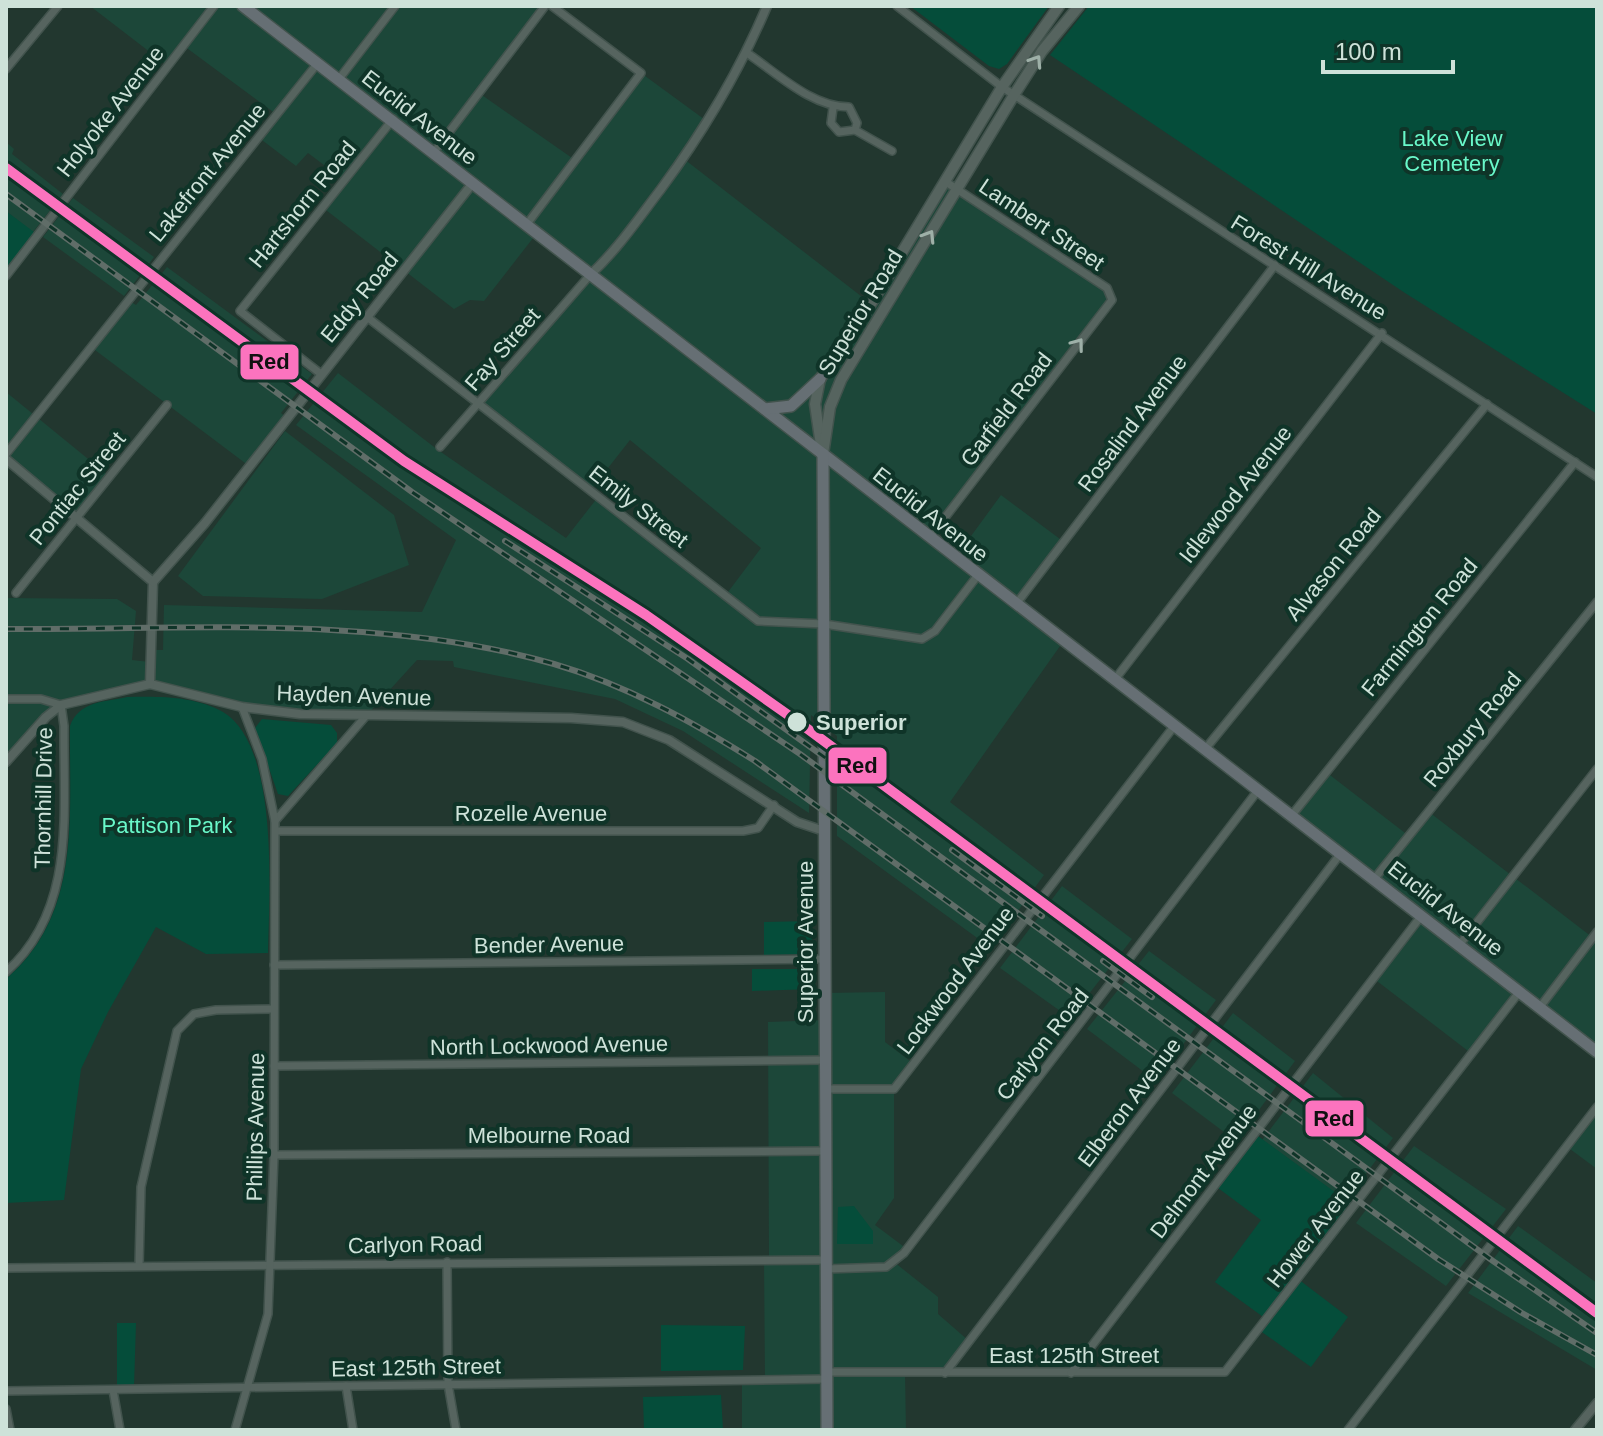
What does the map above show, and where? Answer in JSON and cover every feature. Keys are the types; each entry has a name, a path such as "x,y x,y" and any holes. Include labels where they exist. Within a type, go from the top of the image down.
{"main road":[{"name":"Euclid Avenue","path":"243,6 393,119 472,184 929,539 1116,678 1597,1052"},
{"name":"Superior Road","path":"823,454 815,404 820,379 946,182 1002,87 1059,6"},
{"name":"Superior Road","path":"823,454 834,393 1014,95 1042,51 1079,6"},
{"path":"765,409 791,406 820,379"},
{"name":"Superior Avenue","path":"823,454 827,1430"}],"street":[{"path":"6,69 58,6"},
{"name":"Holyoke Avenue","path":"6,276 214,6"},
{"path":"339,79 395,6"},
{"path":"434,152 545,6"},
{"path":"527,224 641,73 552,6"},
{"path":"590,275 612,255 675,171 747,53 767,6"},
{"name":"Forest Hill Avenue","path":"897,6 1002,87 1207,225 1382,333 1597,477"},
{"path":"747,53 833,108 849,107 857,123 855,130"},
{"name":"Lakefront Avenue","path":"6,456 317,64"},
{"path":"833,108 831,123 839,132 855,130 892,151"},
{"name":"Hartshorn Road","path":"321,374 240,311 393,119"},
{"name":"Lambert Street","path":"946,182 1107,288 1112,300"},
{"name":"Eddy Road","path":"153,582 205,523 472,184"},
{"name":"Rosalind Avenue","path":"1017,603 1275,265"},
{"name":"Fay Street","path":"440,447 590,275"},
{"name":"Garfield Road","path":"929,539 1112,300"},
{"name":"Emily Street","path":"367,317 758,621 824,624 922,639 935,631 978,575"},
{"name":"Idlewood Avenue","path":"1116,678 1382,333"},
{"name":"Alvason Road","path":"1206,748 1487,404"},
{"name":"Pontiac Street","path":"16,593 167,405"},
{"path":"6,456 153,582 150,684 61,705 46,717 6,762"},
{"name":"Farmington Road","path":"1292,815 1575,462"},
{"name":"Roxbury Road","path":"1375,878 1597,602"},
{"name":"Hayden Avenue","path":"150,684 242,707 365,717 571,718 623,722 669,740 805,825 824,831"},
{"path":"6,699 41,699 61,705"},
{"name":"Thornhill Drive","path":"6,972 39,933 59,882 64,726 61,705"},
{"name":"Phillips Avenue","path":"235,1430 268,1314 274,1155 276,831 267,775 242,707"},
{"path":"275,821 365,717"},
{"name":"Lockwood Avenue","path":"826,1089 894,1089 1175,725"},
{"path":"1460,944 1597,769"},
{"name":"Carlyon Road","path":"6,1268 447,1262 886,1267 904,1253 1259,789"},
{"name":"Rozelle Avenue","path":"276,831 743,831 758,828 774,805"},
{"name":"Elberon Avenue","path":"945,1373 1342,853"},
{"name":"Delmont Avenue","path":"1071,1373 1422,915"},
{"path":"1540,1007 1597,932"},
{"name":"Bender Avenue","path":"274,965 825,959"},
{"name":"Hower Avenue","path":"1225,1372 1520,991"},
{"path":"139,1266 141,1187 177,1031 194,1014 216,1010 274,1009"},
{"name":"North Lockwood Avenue","path":"274,1066 825,1060"},
{"path":"1348,1430 1597,1107"},
{"name":"Melbourne Road","path":"274,1155 825,1151"},
{"path":"447,1262 448,1384 456,1430"},
{"name":"East 125th Street","path":"6,1391 248,1389 945,1373 1225,1372"},
{"path":"346,1386 353,1430"},
{"path":"113,1390 120,1430"},
{"path":"1575,1430 1596,1406"},
{"path":"6,1409 10,1430"}],"shaded area":[{"path":"90,6 545,6 479,93 575,160 641,73 708,122 684,159 870,303 946,182 1107,288 1112,300 929,539 955,558 1001,495 1064,542 1017,603 1065,639 950,802 1044,875 991,948 837,836 837,736 811,715 809,813 683,731 615,699 454,667 453,661 417,660 365,717 242,707 150,684 61,705 6,762 6,598 117,599 136,611 132,660 150,662 150,650 163,650 164,605 422,612 456,540 296,425 338,373 438,450 566,538 598,497 725,596 761,548 630,440 590,491 478,404 590,275 537,233 484,301 470,300 454,309 322,207 344,180 308,153 296,166 258,137 276,114 184,46 168,66"},
{"path":"6,142 14,149 12,154 63,194 33,232 6,211"},
{"path":"73,198 154,257 124,296 43,237"},
{"path":"167,267 312,374 281,413 287,418 249,466 91,347 128,300 136,305"},
{"path":"6,392 109,476 77,516 6,459"},
{"path":"285,431 394,515 409,565 322,599 203,596 178,576"},
{"path":"1326,772 1409,836 1429,812 1592,937 1597,932 1597,1052 1520,991 1472,1054 1373,978 1421,915 1292,815"},
{"path":"1062,886 1132,939 1070,1018 1000,968"},
{"path":"1149,951 1216,1000 1156,1081 1087,1029"},
{"path":"885,992 885,1042 914,1064 894,1089 894,1198 875,1225 907,1249 894,1262 938,1297 938,1314 969,1341 945,1373 905,1373 906,1430 742,1430 742,1381 765,1380 764,1260 769,1259 768,1022 825,1020 825,993"},
{"path":"1233,1013 1295,1061 1236,1141 1172,1093"},
{"path":"1313,1073 1393,1138 1336,1213 1253,1152"},
{"path":"1597,1107 1597,1169 1566,1146"},
{"path":"1414,1146 1506,1209 1446,1286 1356,1223"},
{"path":"1518,1226 1597,1283 1597,1370 1468,1293"}],"green space":[{"path":"910,6 1049,6 1007,64 999,69 989,66"},
{"name":"Lake View Cemetery","path":"1089,6 1597,6 1597,414 1405,293 1050,55"},
{"path":"6,211 38,235 6,276"},
{"name":"Pattison Park","path":"127,697 164,697 201,703 223,712 241,730 254,756 263,788 269,861 268,953 206,954 156,927 108,1012 81,1069 64,1200 6,1203 6,979 31,953 48,925 59,894 69,829 70,726 86,707"},
{"path":"262,719 331,725 337,733 337,743 288,796 278,794 255,728"},
{"path":"812,921 812,950 808,954 764,955 764,922"},
{"path":"752,969 809,969 813,989 752,991"},
{"path":"1254,1133 1354,1206 1298,1279 1348,1317 1311,1367 1259,1330 1266,1319 1215,1282 1261,1220 1214,1185"},
{"path":"854,1206 873,1231 873,1244 837,1244 838,1207"},
{"path":"117,1323 136,1323 134,1386 117,1385"},
{"path":"661,1325 745,1326 743,1370 661,1371"},
{"path":"721,1395 723,1430 644,1430 643,1397"}],"railway":[{"path":"6,194 412,492 800,754 1493,1261 1597,1333"},
{"path":"505,541 688,659 845,772"},
{"path":"6,629 282,628 421,638 488,648 554,664 633,694 708,732 755,761 1438,1259 1522,1313 1597,1355"},
{"path":"952,850 1042,916"},
{"path":"1103,961 1152,997"}],"transit line":[{"name":"Red","path":"6,168 404,461 646,615 801,724 1597,1313"}],"place":[{"name":"Superior","path":"797,722"}]}
